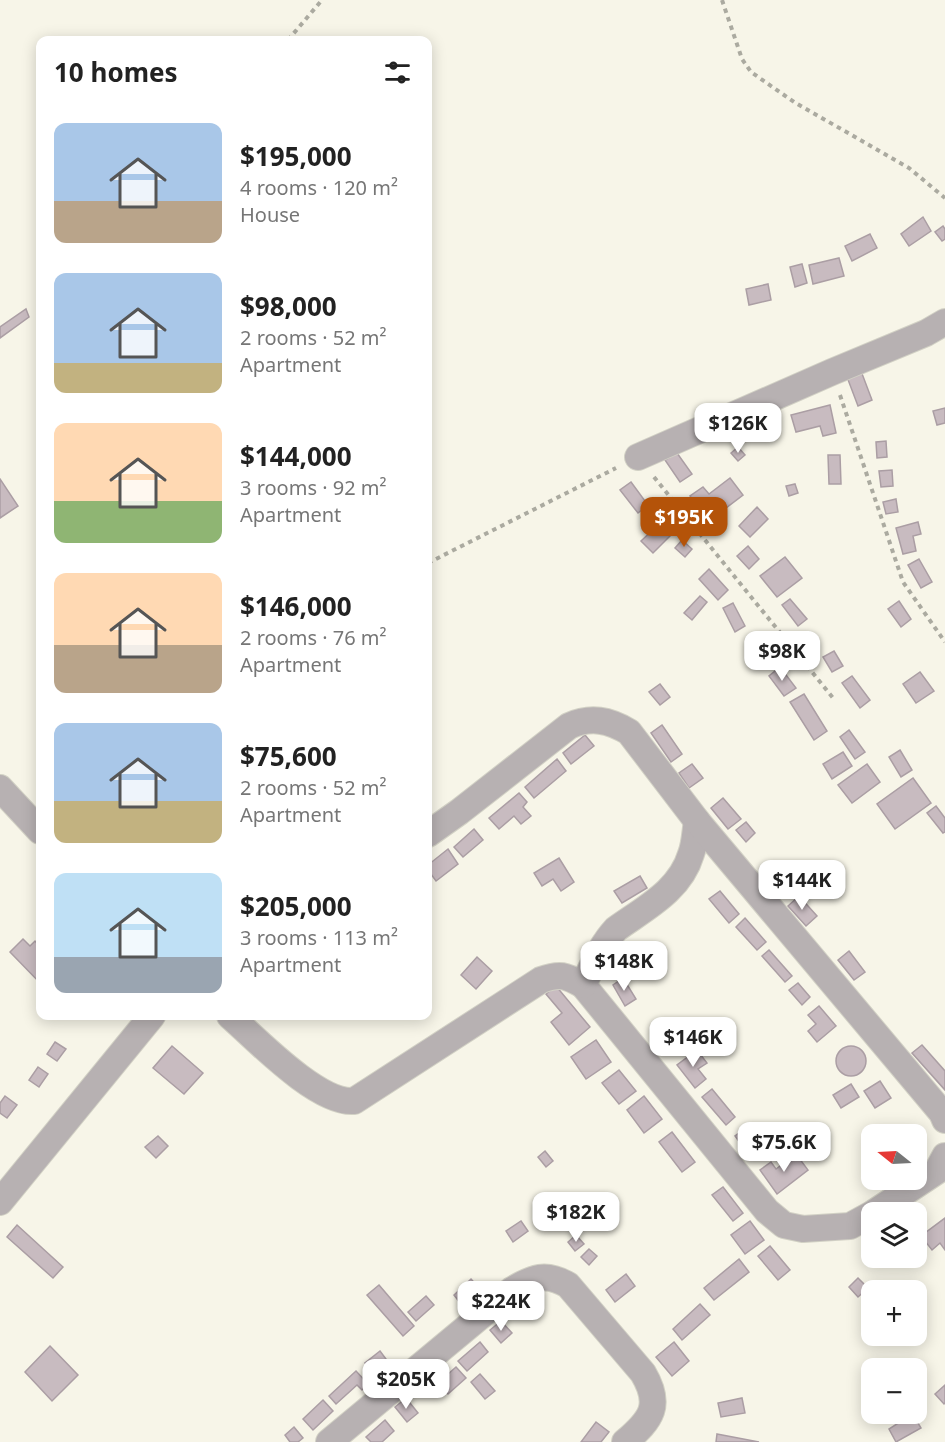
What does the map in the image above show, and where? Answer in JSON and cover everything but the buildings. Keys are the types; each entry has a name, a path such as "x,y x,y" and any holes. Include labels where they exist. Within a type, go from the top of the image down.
{"street":[{"path":"638,457 926,333 945,322"},
{"path":"432,831 569,726 581,721 595,720 613,723 629,732 697,821 942,1113 945,1120"},
{"path":"0,788 36,827"},
{"path":"583,985 601,947 609,936 670,890 683,872 692,853 697,821"},
{"path":"235,1020 301,1078 322,1091 348,1102 364,1096 541,981 555,975 567,976 583,985 767,1210 783,1225 803,1229 850,1226 861,1220"},
{"path":"0,1203 149,1020"},
{"path":"890,1202 937,1171 945,1156"},
{"path":"329,1442 512,1290 528,1280 540,1277 557,1278 568,1285 643,1372 655,1402 650,1418 625,1442"}],"path":[{"path":"291,36 322,0"},
{"path":"722,0 742,58 751,72 794,102 909,168 945,198"},
{"path":"832,372 903,582 945,642"},
{"path":"432,561 638,457 833,698"}]}
